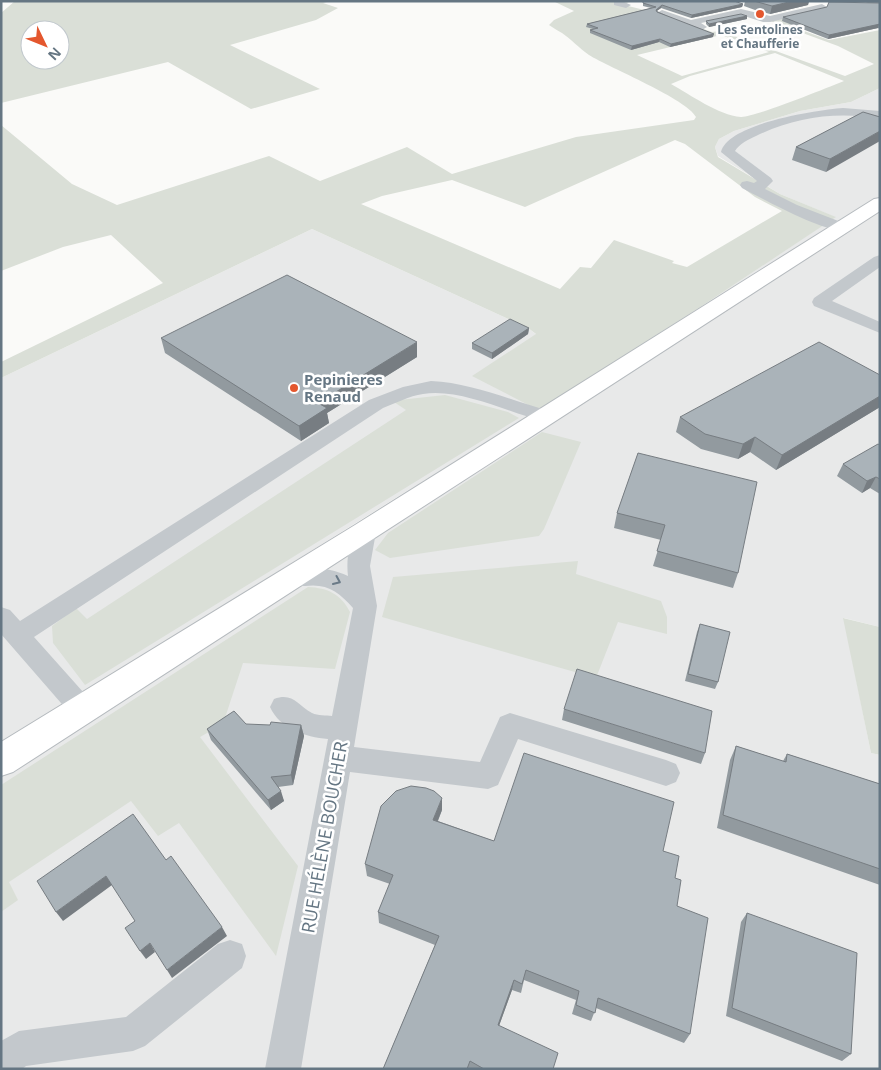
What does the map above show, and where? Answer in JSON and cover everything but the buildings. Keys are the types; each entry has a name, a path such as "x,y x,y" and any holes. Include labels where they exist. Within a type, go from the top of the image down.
{"main road":[{"path":"1,762 365,532 880,202"}],"street":[{"path":"722,6 763,19"},
{"path":"744,24 822,7"},
{"path":"689,23 740,12"},
{"path":"662,14 712,30"},
{"path":"841,227 792,208 751,187 766,181 728,152 729,146 738,140 790,119 851,110 880,115"},
{"path":"880,260 820,302 880,328"},
{"path":"83,710 10,626 376,404 404,392 430,387 452,389 546,416"},
{"name":"RUE HÉLÈNE BOUCHER","path":"283,1069 365,606 358,566 365,532"},
{"path":"290,579 320,575 332,578 344,583 365,606"},
{"path":"283,708 308,725 344,729"},
{"path":"338,758 488,776 510,725 666,773"},
{"path":"1,1063 20,1049 133,1034 230,956"}],"shaded area":[{"path":"15,1 331,1 323,3 338,8 316,20 230,45 320,89 251,109 168,62 1,103 1,13"},
{"path":"553,1 630,1 624,5 661,14 712,32 720,31 845,76 874,64 838,46 770,21 791,15 796,26 793,27 829,40 880,30 880,88 851,102 800,111 734,131 719,139 715,147 718,157 780,194 836,217 702,306 538,410 472,376 536,334 528,328 312,229 1,378 1,362 163,283 111,235 63,247 1,271 1,125 72,184 117,205 269,156 320,181 407,147 452,174 576,137 694,120 696,117 690,110 678,102 647,84 599,61 549,25 554,20 574,11","holes":["721,35 769,52 682,76 637,55","775,53 844,81 775,108 741,117 714,109 671,84 690,76","675,140 685,144 755,197 782,211 687,267 614,240 591,268 580,267 560,289 361,204 382,196 452,180 525,207"]},
{"path":"880,88 880,627 844,618 871,753 880,755 880,1069 1,1069 1,378 312,229 528,328 537,335 702,306 835,217 780,194 718,156 715,147 719,139 734,131 800,111 851,102","holes":["418,484 349,529 231,601"]},
{"path":"445,395 508,412 519,418 85,685 53,643 52,626 76,608 87,619 406,410 394,402"},
{"path":"542,432 581,442 544,529 539,536 390,558 375,550 388,533"},
{"path":"578,561 576,574 661,601 667,617 667,634 618,622 596,678 382,617 393,577"},
{"path":"308,587 333,593 338,596 350,612 335,669 243,663 223,724 200,737 298,866 276,956 179,823 158,836 131,801 9,882 18,900 1,912 1,785"},
{"path":"843,618 880,627 880,755 871,753"}],"place":[{"name":"Les Sentolines et Chaufferie","path":"760,14"},
{"name":"Pepinieres Renaud","path":"294,388"}]}
